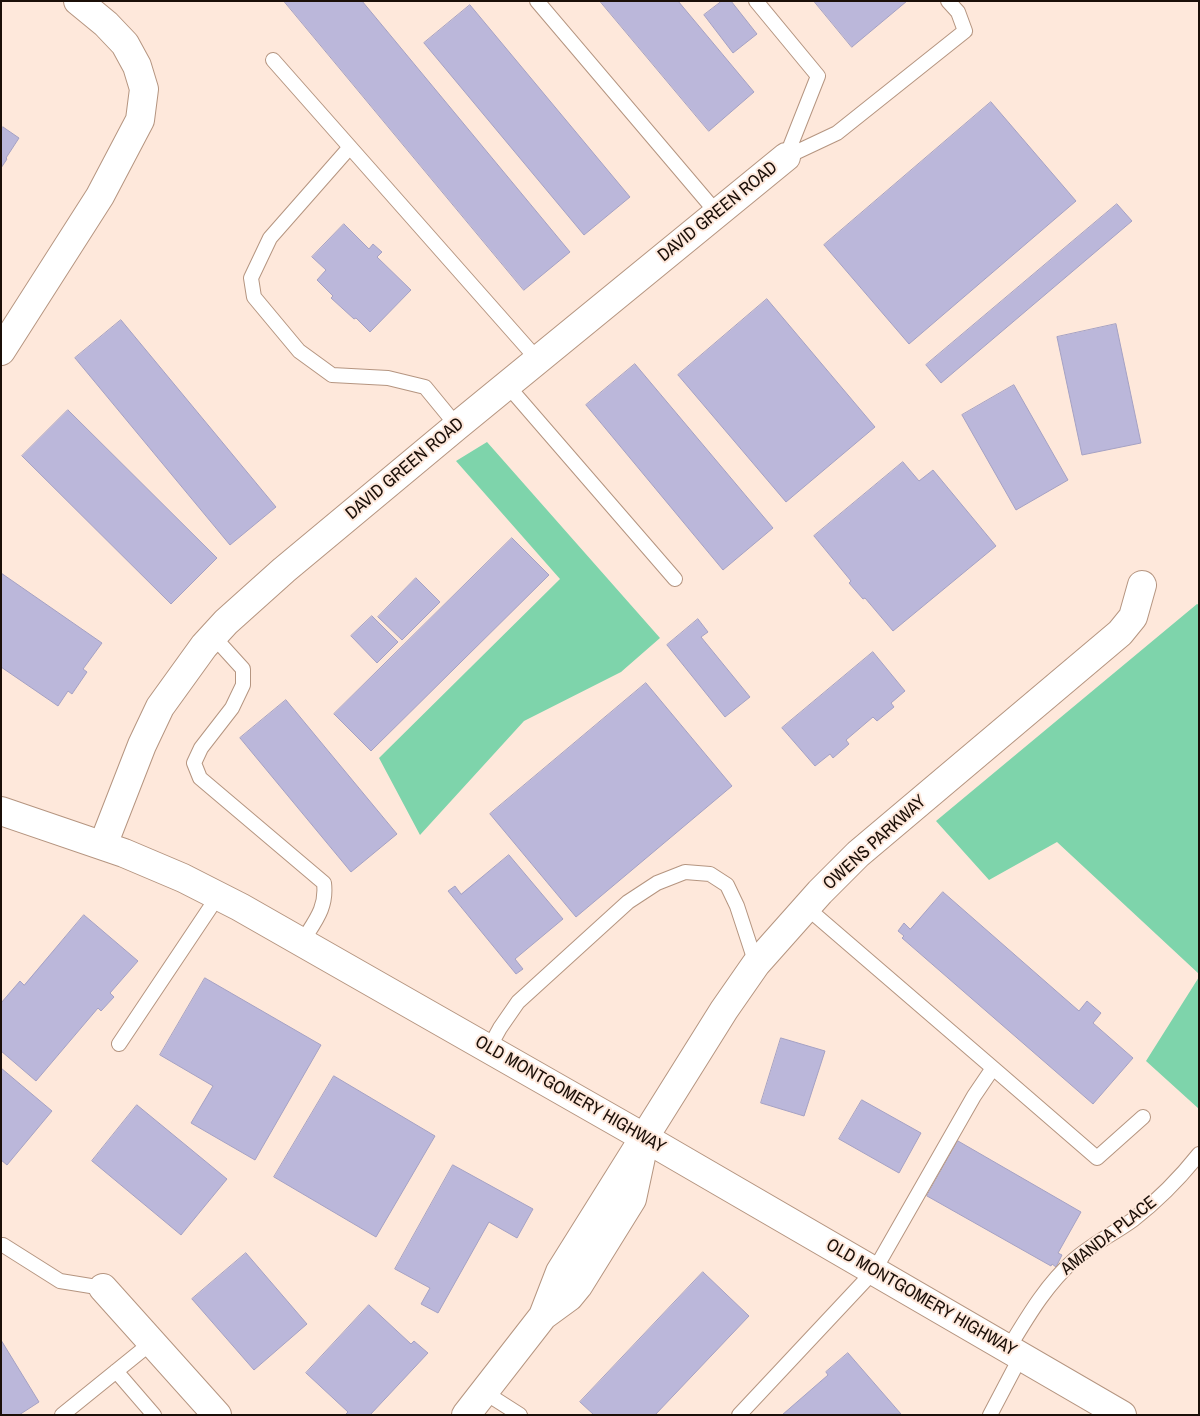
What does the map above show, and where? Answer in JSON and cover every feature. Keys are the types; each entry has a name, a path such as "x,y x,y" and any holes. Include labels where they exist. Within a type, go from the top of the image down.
{"street":[{"path":"1,351 100,196 140,120 144,89 137,66 125,44 106,24 78,1"},
{"name":"DAVID GREEN ROAD","path":"103,845 142,745 160,707 180,677 213,636 284,570 786,157"},
{"name":"OWENS PARKWAY","path":"466,1415 543,1316 569,1297 578,1286 632,1198 645,1138 674,1087 756,964 806,907 858,854 1120,633 1132,617 1142,585"},
{"name":"OLD MONTGOMERY HIGHWAY","path":"1,811 103,845 183,878 218,896 489,1048 1122,1415"},
{"path":"102,1288 217,1415"}],"lane":[{"path":"537,1 716,213"},
{"path":"756,1 818,76 786,157"},
{"path":"786,157 837,134 965,31 958,12 948,1"},
{"path":"273,60 538,360"},
{"path":"350,147 270,238 251,278 254,297 299,351 332,375 388,378 425,387 457,426"},
{"path":"507,385 675,579"},
{"path":"213,636 242,669 243,685 232,708 201,748 194,763 200,778 324,883 326,895 324,905 302,942"},
{"path":"489,1048 518,1002 628,902 657,883 685,872 710,874 727,885 737,906 756,964"},
{"path":"119,1044 218,896"},
{"path":"806,907 1096,1158 1143,1117"},
{"path":"739,1415 874,1271 974,1096 993,1068"},
{"name":"AMANDA PLACE","path":"990,1415 1038,1300 1050,1284 1075,1259 1135,1218 1168,1189 1199,1154"},
{"path":"1,1246 3,1245 60,1281 102,1288"},
{"path":"62,1415 151,1343"},
{"path":"116,1371 154,1415"},
{"path":"484,1392 520,1415"}],"green space":[{"path":"487,442 660,638 621,672 524,721 420,835 379,758 560,579 456,461"},
{"path":"1197,604 1199,605 1199,974 1057,842 989,880 936,821"},
{"path":"1199,977 1199,1109 1146,1061"}],"building":[{"path":"284,1 362,1 570,252 524,290"},
{"path":"600,1 678,1 754,92 709,131"},
{"path":"722,1 731,1 757,34 733,53 704,15"},
{"path":"814,1 907,1 852,47"},
{"path":"470,5 630,197 584,235 424,43"},
{"path":"991,102 1076,201 909,344 824,245"},
{"path":"3,127 19,138 1,168 1,129"},
{"path":"1117,204 1132,221 941,383 926,365"},
{"path":"344,224 369,249 373,244 382,252 377,257 411,290 370,332 331,298 333,296 317,280 326,270 312,257"},
{"path":"767,299 875,427 786,502 678,375"},
{"path":"121,320 276,507 230,545 75,358"},
{"path":"1116,324 1141,443 1082,455 1057,337"},
{"path":"635,364 773,528 723,570 586,405"},
{"path":"1014,385 1068,480 1016,510 962,415"},
{"path":"68,410 217,558 171,604 22,456"},
{"path":"903,462 919,481 933,470 996,546 893,631 865,598 863,599 849,583 851,581 814,536"},
{"path":"512,538 549,575 371,751 334,714"},
{"path":"1,573 102,643 83,669 87,672 72,694 68,691 58,706 1,667"},
{"path":"416,578 440,602 402,640 378,617"},
{"path":"372,616 398,642 377,663 351,636"},
{"path":"698,619 708,632 701,637 750,697 725,717 667,645"},
{"path":"873,652 905,691 891,703 894,707 877,721 873,717 846,740 849,744 833,758 830,754 815,766 782,728"},
{"path":"646,683 732,786 576,917 490,814"},
{"path":"286,700 397,834 351,872 240,738"},
{"path":"509,855 563,919 515,959 523,969 516,974 448,891 455,886 461,894"},
{"path":"943,892 1079,1011 1087,1001 1101,1013 1093,1023 1133,1058 1093,1104 902,938 904,936 898,931 904,923 910,929"},
{"path":"84,915 138,961 110,993 114,997 101,1011 98,1008 36,1081 1,1051 1,1003 20,981 24,985"},
{"path":"205,978 321,1045 255,1160 191,1123 213,1086 160,1055"},
{"path":"781,1038 825,1051 804,1116 761,1103"},
{"path":"1,1068 52,1111 7,1165 1,1160"},
{"path":"334,1076 435,1136 376,1237 274,1177"},
{"path":"862,1100 921,1133 899,1173 839,1139"},
{"path":"137,1105 227,1179 181,1235 92,1161"},
{"path":"958,1141 1081,1212 1058,1253 1062,1255 1056,1267 1052,1264 1051,1266 927,1196"},
{"path":"453,1165 533,1209 517,1238 489,1222 438,1313 421,1304 430,1288 395,1269"},
{"path":"246,1253 307,1324 254,1370 192,1299"},
{"path":"703,1272 749,1316 655,1415 594,1415 580,1402"},
{"path":"369,1305 411,1344 414,1341 428,1353 370,1415 345,1415 348,1412 306,1373"},
{"path":"1,1340 39,1402 19,1415 1,1415"},
{"path":"848,1353 901,1414 782,1415 828,1375 826,1372"}]}
